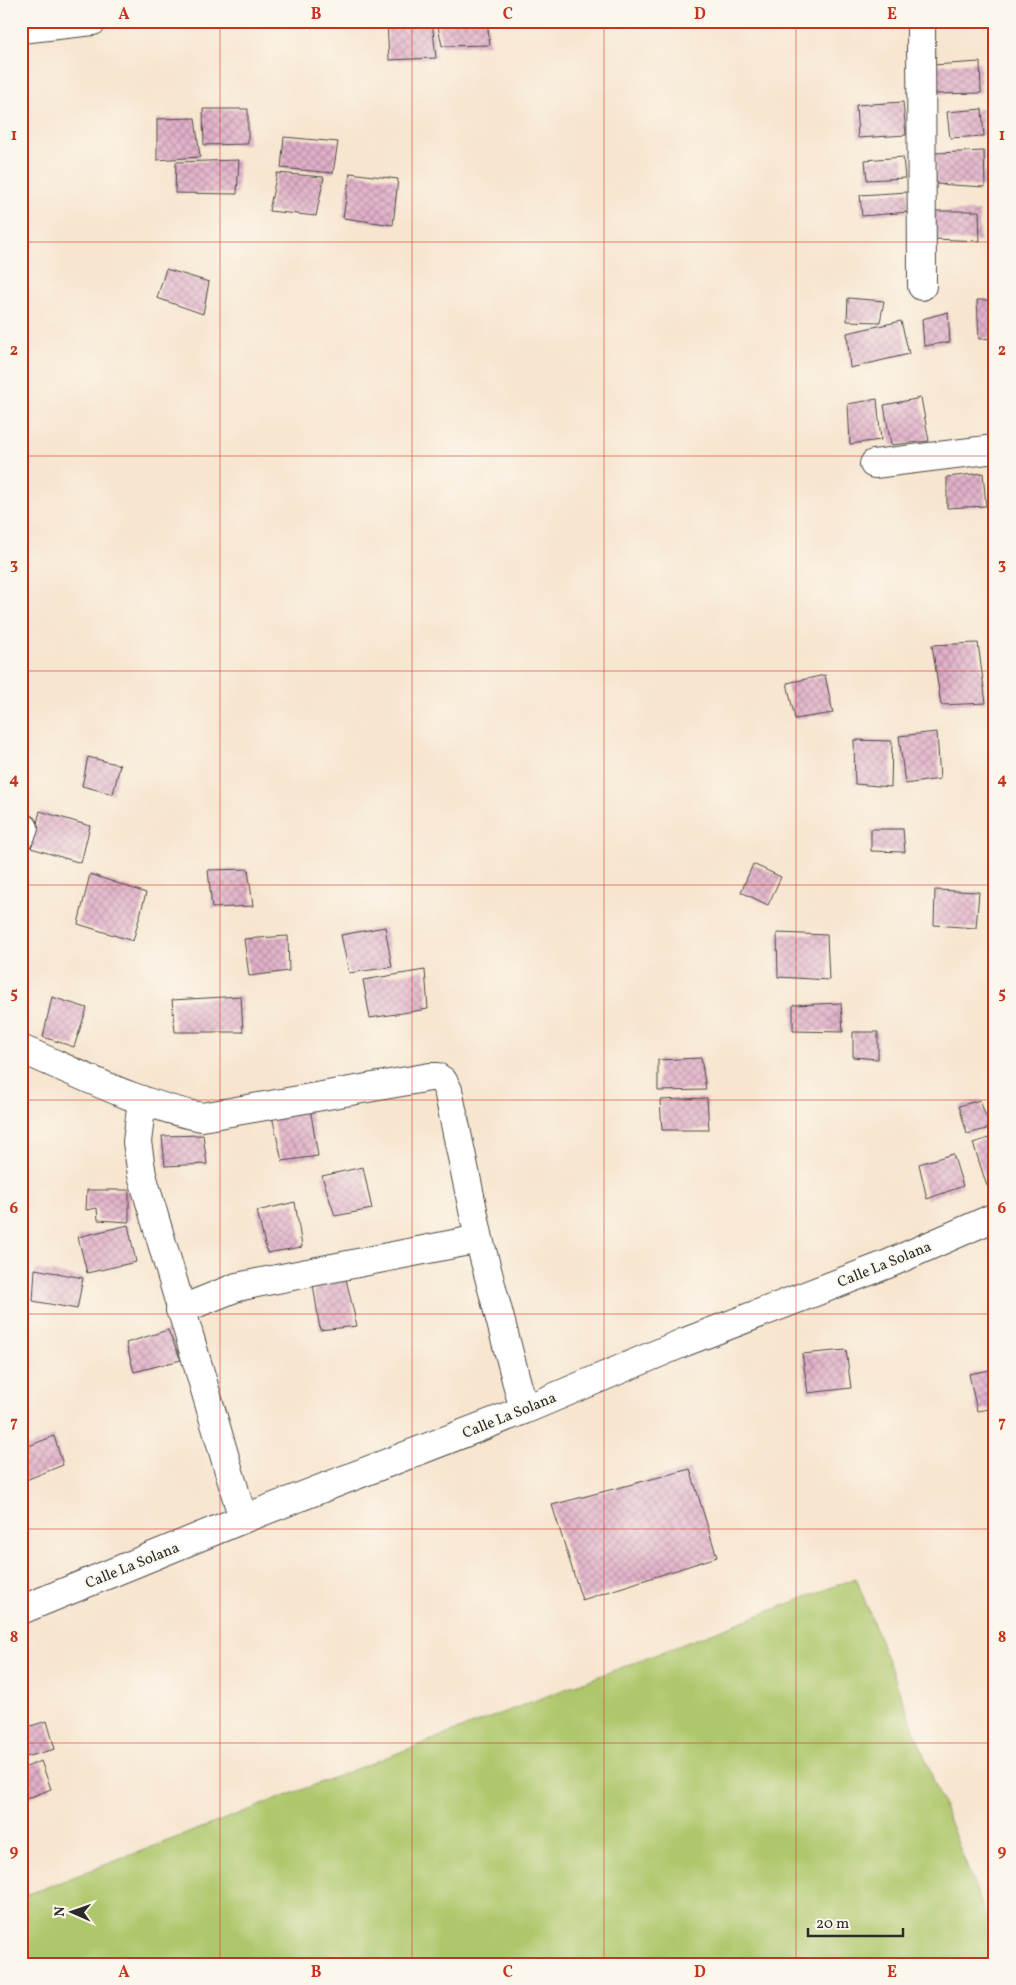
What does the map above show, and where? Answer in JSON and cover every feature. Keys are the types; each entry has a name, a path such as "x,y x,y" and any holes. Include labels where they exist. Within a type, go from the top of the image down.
{"street":[{"path":"21,29 93,21"},
{"path":"921,21 922,286"},
{"path":"874,464 995,449"},
{"path":"21,1049 142,1100 175,1112 202,1117 430,1077 437,1077 443,1081 448,1090 479,1239 524,1410"},
{"path":"142,1100 137,1142 142,1175 180,1310 243,1519"},
{"name":"Calle La Solana","path":"21,1610 243,1519 524,1410 685,1342 888,1264 995,1217"},
{"path":"180,1310 237,1286 479,1239"}],"green space":[{"path":"856,1578 995,1940 995,1964 21,1964 21,1897"}],"building":[{"path":"387,21 432,21 436,58 389,60"},
{"path":"437,21 487,21 490,45 442,46"},
{"path":"980,62 981,93 936,94 933,65"},
{"path":"903,102 906,135 858,138 856,105"},
{"path":"203,109 248,109 248,144 204,145"},
{"path":"982,109 984,136 950,138 947,112"},
{"path":"195,118 200,157 157,160 157,119"},
{"path":"284,137 338,142 333,173 281,168"},
{"path":"984,151 985,187 936,184 935,153"},
{"path":"903,157 905,178 867,180 865,160"},
{"path":"239,160 237,194 175,193 176,162"},
{"path":"277,173 324,177 316,216 269,211"},
{"path":"350,173 398,179 393,225 343,218"},
{"path":"908,192 909,212 862,216 860,195"},
{"path":"934,211 979,211 980,241 934,239"},
{"path":"166,269 209,282 203,314 157,298"},
{"path":"848,298 884,301 880,322 847,321"},
{"path":"977,300 995,300 995,338 979,339"},
{"path":"948,312 950,342 924,346 922,319"},
{"path":"901,321 909,354 850,368 847,333"},
{"path":"921,398 929,441 891,445 884,405"},
{"path":"877,399 881,440 850,444 848,404"},
{"path":"983,473 986,506 947,508 947,477"},
{"path":"978,643 986,703 941,705 932,645"},
{"path":"825,675 833,713 795,719 787,683"},
{"path":"937,732 940,779 905,784 899,736"},
{"path":"854,740 892,741 891,787 855,784"},
{"path":"88,757 120,765 113,794 82,786"},
{"path":"40,811 90,826 81,863 31,848"},
{"path":"871,829 903,829 905,852 871,851"},
{"path":"753,864 781,877 768,905 741,892"},
{"path":"248,869 253,906 212,908 208,870"},
{"path":"90,874 146,893 133,941 78,924"},
{"path":"935,890 979,892 976,928 934,925"},
{"path":"385,927 392,967 349,973 341,935"},
{"path":"777,933 827,935 829,980 778,977"},
{"path":"288,936 289,971 249,976 244,939"},
{"path":"425,970 428,1009 370,1018 363,980"},
{"path":"241,996 243,1032 175,1032 172,1000"},
{"path":"52,997 87,1008 74,1047 43,1037"},
{"path":"841,1003 843,1032 793,1031 793,1005"},
{"path":"853,1032 878,1032 878,1059 853,1057"},
{"path":"701,1058 706,1090 658,1091 658,1060"},
{"path":"707,1098 709,1130 662,1130 660,1100"},
{"path":"980,1100 990,1128 967,1134 959,1106"},
{"path":"310,1108 318,1156 282,1161 272,1116"},
{"path":"203,1135 207,1164 165,1166 162,1136"},
{"path":"995,1136 995,1184 987,1186 973,1143"},
{"path":"953,1154 963,1186 927,1199 919,1164"},
{"path":"363,1167 372,1209 335,1216 322,1176"},
{"path":"87,1190 129,1190 129,1222 98,1220 97,1208 86,1210"},
{"path":"295,1202 302,1247 267,1253 257,1211"},
{"path":"128,1225 136,1262 87,1273 78,1237"},
{"path":"35,1269 83,1278 77,1309 33,1301"},
{"path":"346,1279 357,1326 320,1330 313,1284"},
{"path":"168,1330 181,1360 134,1372 126,1343"},
{"path":"846,1350 851,1388 808,1393 802,1354"},
{"path":"995,1369 995,1408 977,1411 969,1374"},
{"path":"54,1436 63,1465 26,1480 21,1464 21,1449"},
{"path":"690,1469 717,1557 582,1600 552,1505"},
{"path":"47,1721 55,1749 22,1758 21,1729"},
{"path":"41,1761 51,1789 21,1801 21,1769"}]}
